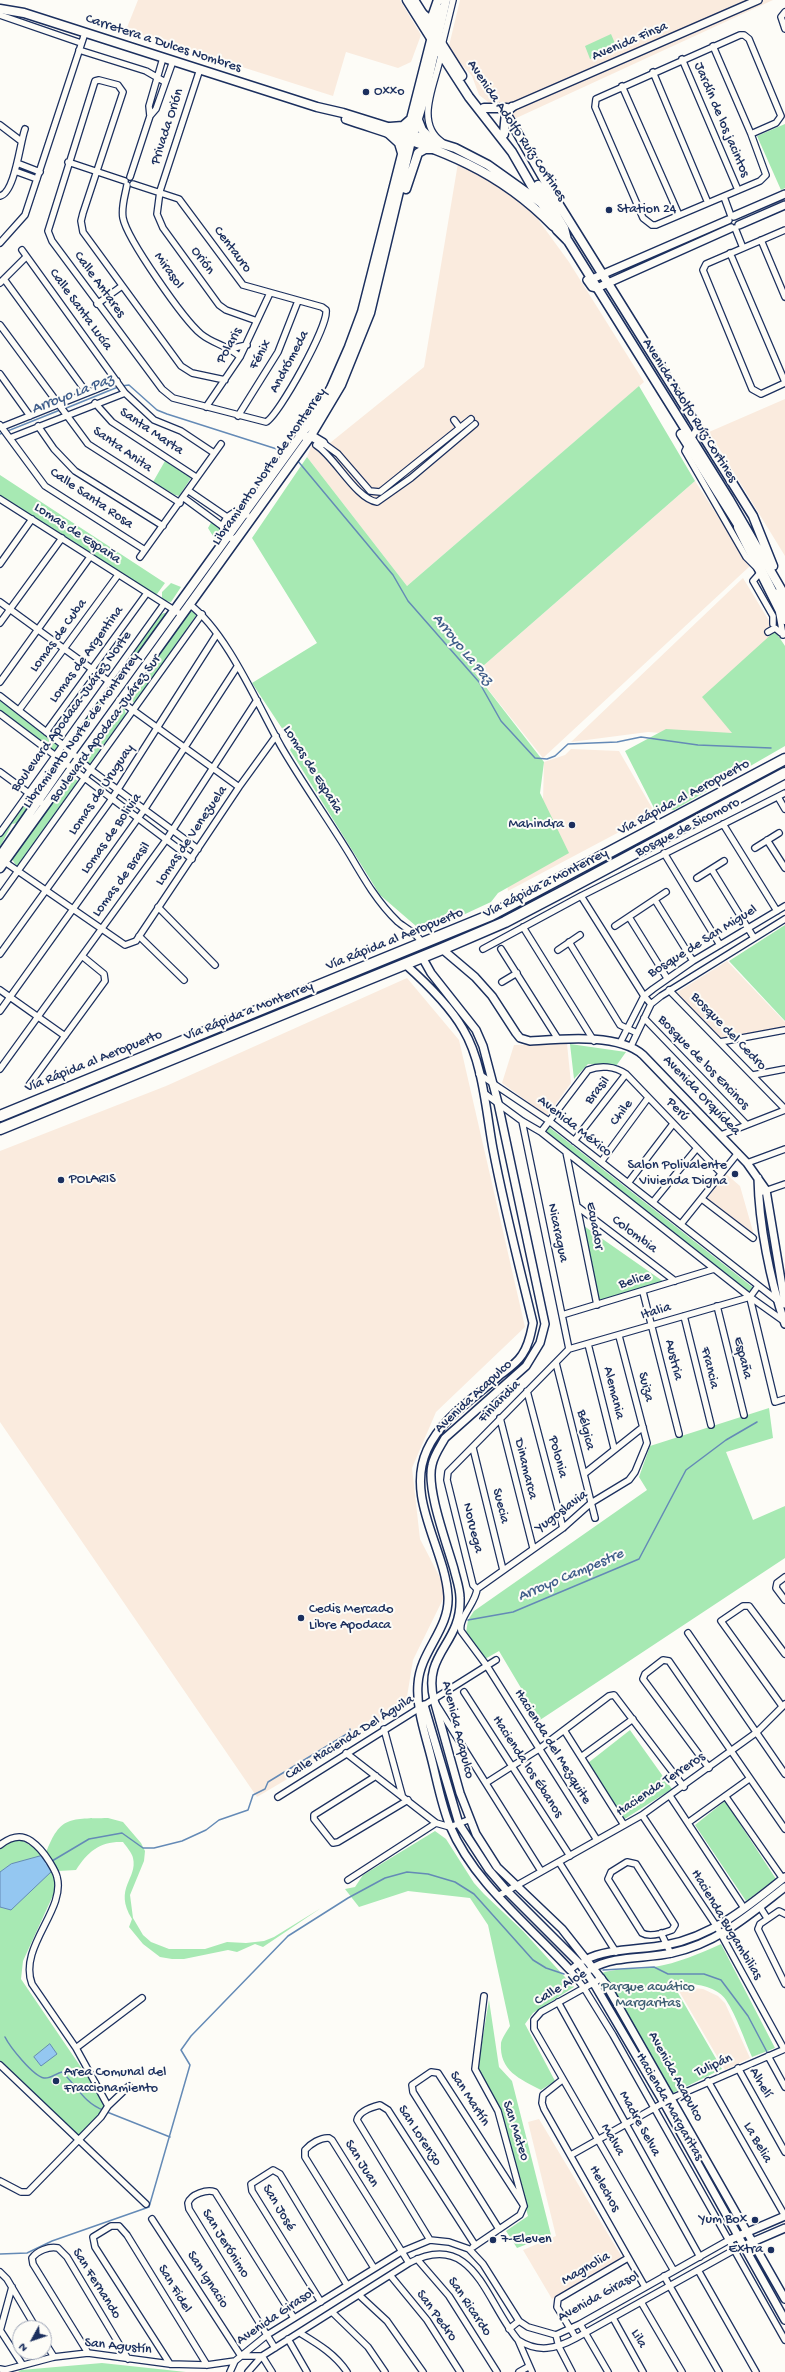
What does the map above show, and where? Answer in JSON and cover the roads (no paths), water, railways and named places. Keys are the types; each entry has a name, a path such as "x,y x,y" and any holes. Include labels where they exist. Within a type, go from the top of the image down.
{"highway":[{"path":"739,527 782,606 785,619"},
{"name":"Vía Rápida al Aeropuerto","path":"0,1116 463,928 521,901 785,759"},
{"name":"Vía Rápida a Monterrey","path":"0,1129 442,949 539,904 785,774"}],"main road":[{"path":"407,0 437,42"},
{"path":"414,0 433,30 437,42"},
{"path":"433,30 440,0"},
{"path":"423,14 428,18 432,17 440,0"},
{"name":"Libramiento Norte de Monterrey","path":"1,861 75,755 120,700 178,613 189,604 302,448 313,441 318,425 353,360 370,313 388,242 409,136 437,42 446,0"},
{"name":"Carretera a Dulces Nombres","path":"0,9 24,13 317,107 326,108 432,145 481,169 502,182 523,197 557,230"},
{"name":"Avenida Adolfo Ruíz Cortines","path":"437,42 441,54 469,96 512,152 557,230 568,241"},
{"name":"Avenida Adolfo Ruíz Cortines","path":"437,42 504,134 557,215 564,228 568,241 591,284 760,551 785,596"},
{"path":"484,108 507,109"},
{"path":"504,134 507,109"},
{"path":"507,109 515,132 724,468 759,527 772,564 785,590"},
{"path":"405,156 399,143 389,130 403,126 415,119 432,145"},
{"path":"75,755 118,688 178,613 227,537 290,452 320,407 349,347 362,312 405,156 414,148 432,145"},
{"path":"388,242 402,206 415,156 421,150 432,145"},
{"name":"Carretera a Dulces Nombres","path":"432,145 446,145 488,165 557,215"},
{"path":"538,186 553,195"},
{"path":"557,230 690,441 694,437 702,438 724,468"},
{"path":"643,364 661,368"},
{"path":"313,441 308,432 320,414 320,407"},
{"path":"290,452 313,441 317,434 318,425"},
{"name":"Avenida Adolfo Ruíz Cortines","path":"690,441 690,446 696,458 739,527"}],"street":[{"path":"437,42 452,0"},
{"name":"Avenida Finsa","path":"507,109 758,0"},
{"path":"784,13 782,20 785,29"},
{"path":"0,15 81,43"},
{"path":"0,243 25,215 85,33"},
{"path":"713,46 751,134 766,175 760,181 724,197 652,225 643,218 595,107 596,99 713,46 744,35 749,39 781,116 776,123 751,134"},
{"path":"79,50 146,71 165,82"},
{"path":"441,54 427,117 434,136 446,145"},
{"name":"Mirasol","path":"150,116 149,106 163,58"},
{"name":"Jardín de los jacintos","path":"682,60 738,190"},
{"name":"Mirasol","path":"173,61 156,109 150,116 129,182 123,217 130,237 194,328 208,340 229,349 240,358"},
{"name":"Privada Orión","path":"160,191 200,70"},
{"path":"653,72 708,203"},
{"name":"Calle Antares","path":"97,172 123,92 118,85 99,80 95,81 68,162 48,231 52,241 97,304 167,395 238,416 266,422"},
{"path":"622,86 679,215"},
{"path":"0,125 21,141"},
{"path":"0,203 1,196 15,171 25,128"},
{"path":"68,162 129,182"},
{"path":"17,163 40,172"},
{"path":"15,171 37,179"},
{"path":"97,172 83,213 81,226 88,239 181,366 192,373 225,380"},
{"name":"Centauro","path":"129,182 160,191 177,198 182,202 240,282 270,294 324,308"},
{"name":"Orión","path":"160,191 156,206 159,221 219,305 226,310 257,321"},
{"path":"591,284 604,274 785,194"},
{"path":"724,197 731,217 728,224 735,227"},
{"path":"591,284 609,282 785,205"},
{"path":"731,217 739,218 735,227 743,248"},
{"path":"730,253 785,383 761,394 754,392 726,329 703,267 730,253 785,230"},
{"path":"761,240 785,297"},
{"path":"665,248 669,256"},
{"name":"Calle Santa Lucía","path":"22,250 125,392 154,420 181,431 214,453"},
{"path":"652,254 656,262"},
{"path":"26,257 2,281 87,393"},
{"path":"97,304 122,286"},
{"name":"Polaris","path":"206,407 240,358 270,294"},
{"name":"Fénix","path":"238,416 278,352 298,301"},
{"name":"Andrómeda","path":"266,422 275,414 314,344 326,316 324,308"},
{"name":"Santa Anita","path":"0,325 60,405 78,432 92,447 212,517 222,526"},
{"path":"229,349 247,345"},
{"path":"0,374 30,416"},
{"path":"2,427 118,382"},
{"path":"9,437 125,392"},
{"name":"Santa Marta","path":"95,403 112,422 196,477"},
{"path":"313,441 338,454 370,491 380,492 471,419"},
{"path":"454,420 460,428"},
{"path":"313,441 326,452 365,497 377,502 416,474 475,424"},
{"path":"38,426 71,467 163,526"},
{"path":"698,426 685,451 748,561 759,570 760,573 753,581 773,616 773,624"},
{"name":"Calle Santa Rosa","path":"2,427 45,486 145,550"},
{"path":"140,557 189,491 196,477 221,444"},
{"path":"189,491 227,517"},
{"name":"Lomas de España","path":"0,499 178,613"},
{"path":"212,517 216,510"},
{"path":"237,537 233,539 227,537 222,526 227,517 236,510 245,512 249,521"},
{"path":"0,564 32,519"},
{"path":"0,623 62,538"},
{"path":"0,682 90,557"},
{"name":"Lomas de Cuba","path":"19,710 118,575"},
{"name":"Lomas de Argentina","path":"46,732 147,594"},
{"path":"0,602 118,688"},
{"name":"Boulevard Apodaca-Juárez Norte","path":"0,833 164,604"},
{"name":"Lomas de España","path":"189,604 202,614 217,634 257,700 276,736 368,885 395,919 416,936 422,944"},
{"path":"768,632 775,628 783,635 782,606"},
{"name":"Boulevard Apodaca-Juárez Sur","path":"0,896 202,614"},
{"name":"Lomas de Uruguay","path":"0,954 111,800 217,634"},
{"name":"Lomas de Bolivia","path":"0,1010 74,911 144,810 237,667"},
{"path":"0,696 63,745 91,770 198,849"},
{"path":"120,700 239,787"},
{"name":"Lomas de Brasil","path":"0,1069 166,840 257,700"},
{"path":"0,714 137,820 192,859"},
{"name":"Lomas de Venezuela","path":"101,930 125,945 133,943 192,859 239,787 276,736"},
{"path":"0,772 42,802"},
{"name":"Bosque de Sicomoro","path":"483,949 664,853 785,793"},
{"path":"778,797 785,809"},
{"path":"723,824 777,911"},
{"path":"754,848 779,833"},
{"path":"767,840 785,868"},
{"path":"664,853 720,945"},
{"path":"1,861 18,871 101,930"},
{"path":"698,878 724,861"},
{"path":"712,870 754,938"},
{"path":"615,926 666,892"},
{"path":"581,896 644,996 651,1004"},
{"path":"655,900 693,962"},
{"name":"Bosque de San Miguel","path":"620,1043 644,996 667,978 785,906"},
{"path":"158,907 215,965"},
{"path":"629,917 667,978"},
{"name":"Bosque de San Miguel","path":"631,1046 651,1004 669,990 785,919"},
{"path":"523,927 594,1040"},
{"path":"558,950 580,935"},
{"path":"139,936 184,980"},
{"path":"569,942 620,1025 637,1033"},
{"path":"442,949 475,977 492,996 520,1038 530,1041 558,1039 594,1040 620,1043"},
{"path":"501,949 558,1039"},
{"path":"29,1085 105,981 104,974 82,956"},
{"name":"Avenida Acapulco","path":"422,958 431,973 476,1030 493,1082 498,1103 545,1324 540,1343 526,1366 445,1438 436,1453 432,1466 433,1493 460,1599 454,1632 432,1669 430,1686 468,1820 487,1852 516,1887 562,1929 602,1978 672,2098 785,2299"},
{"name":"Avenida Acapulco","path":"405,964 422,979 463,1028 472,1050 484,1093 493,1149 533,1323 531,1335 522,1355 439,1430 422,1462 420,1476 422,1496 448,1594 445,1619 420,1669 418,1681 421,1708 450,1826 474,1867 498,1896 570,1970"},
{"path":"422,979 431,973"},
{"path":"502,982 517,973"},
{"path":"0,990 65,1036"},
{"name":"Bosque del Cedro","path":"669,990 785,1110"},
{"name":"Bosque de los Encinos","path":"644,1018 745,1123"},
{"path":"720,1042 785,1030"},
{"name":"Avenida Orquídea","path":"620,1043 631,1046 643,1055 738,1152 758,1176 766,1190 785,1305"},
{"name":"Perú","path":"548,1121 588,1070 599,1067 613,1067 626,1074 721,1173"},
{"path":"752,1075 785,1069"},
{"name":"Avenida México","path":"479,1074 493,1082 548,1121 776,1300 785,1305"},
{"name":"Brasil","path":"574,1141 626,1074"},
{"name":"Avenida México","path":"484,1093 522,1121 540,1132 785,1323"},
{"name":"Chile","path":"601,1162 648,1098"},
{"path":"720,1135 745,1123 785,1110"},
{"name":"Nicaragua","path":"522,1121 569,1349"},
{"path":"540,1132 548,1121"},
{"path":"628,1183 673,1124"},
{"path":"653,1202 697,1148"},
{"path":"747,1163 785,1149"},
{"name":"Ecuador","path":"566,1152 597,1305"},
{"path":"681,1224 738,1152"},
{"path":"758,1176 758,1193 776,1300 785,1323"},
{"path":"758,1193 785,1184"},
{"path":"702,1199 753,1238"},
{"name":"Colombia","path":"578,1207 675,1281"},
{"name":"Belice","path":"562,1316 714,1269"},
{"path":"758,1286 750,1297 775,1402 785,1399"},
{"name":"Austria","path":"643,1292 679,1434"},
{"name":"Italia","path":"569,1349 619,1336 750,1297"},
{"name":"España","path":"717,1306 744,1415"},
{"name":"Francia","path":"684,1316 711,1425"},
{"name":"Suiza","path":"619,1336 647,1443"},
{"name":"Alemania","path":"588,1344 614,1448"},
{"name":"Finlandia","path":"448,1472 569,1349"},
{"name":"Bélgica","path":"556,1363 595,1518"},
{"name":"Polonia","path":"527,1391 563,1528"},
{"name":"Dinamarca","path":"500,1418 533,1548"},
{"path":"584,1474 614,1448 643,1427"},
{"name":"Yugoslavia","path":"477,1589 563,1528 591,1503 633,1477 647,1443"},
{"name":"Suecia","path":"473,1448 504,1570"},
{"name":"Noruega","path":"448,1472 447,1480 456,1517 473,1585 477,1589"},
{"path":"785,1577 777,1583 776,1588 785,1600"},
{"name":"Hacienda del Mezquite","path":"477,1589 475,1598 460,1629 486,1666 597,1840"},
{"path":"784,1705 721,1622 743,1606 748,1606 785,1654"},
{"path":"688,1633 785,1774"},
{"name":"Calle Hacienda Del Águila","path":"278,1797 496,1660"},
{"path":"709,1768 643,1679 645,1674 663,1660 669,1661 732,1751 749,1779 785,1829"},
{"name":"Hacienda los Ébanos","path":"464,1692 570,1856"},
{"path":"486,1783 538,1749 609,1696 617,1696 684,1786"},
{"path":"434,1700 541,1872"},
{"name":"Hacienda Terreros","path":"498,1896 642,1816 757,1732 784,1705"},
{"name":"Avenida Acapulco","path":"421,1708 459,1824 476,1853 507,1891 579,1963"},
{"path":"581,1757 633,1718"},
{"path":"384,1729 402,1795"},
{"path":"564,1730 624,1826"},
{"path":"346,1753 436,1822 450,1826 468,1820"},
{"path":"376,1776 314,1814 314,1819 333,1843 338,1842 408,1800"},
{"path":"689,1822 726,1797 749,1779"},
{"path":"670,1796 689,1822 744,1908"},
{"path":"570,1970 587,1959 616,1952 667,1945 695,1938 717,1927 784,1878 726,1797"},
{"name":"Hacienda Bugambilias","path":"642,1816 722,1935 785,2049"},
{"path":"348,1880 436,1822"},
{"path":"0,1845 16,1837 28,1839 42,1851 57,1876 57,1894 29,1959 29,1976 32,1984 76,2048 108,2106"},
{"path":"559,1862 616,1952"},
{"path":"627,1862 636,1864 675,1924 672,1930 661,1933 644,1935 642,1933 608,1879 611,1872 627,1862"},
{"path":"578,1978 594,1967 607,1963 671,1954 691,1948 722,1935 785,1887"},
{"path":"760,1907 768,1918"},
{"path":"785,1914 779,1911 760,1924 758,1931 785,1984"},
{"path":"661,1933 671,1954"},
{"name":"Hacienda Margaritas","path":"579,1963 593,1982 664,2103 743,2246"},
{"name":"Hacienda Margaritas","path":"570,1970 578,1978 584,1988 734,2250"},
{"name":"Calle Aloe","path":"534,2020 541,2012 602,1978"},
{"name":"San Mateo","path":"484,1996 475,2069 498,2111 524,2206"},
{"path":"76,2048 142,1998"},
{"name":"Madre Selva","path":"558,2002 700,2256"},
{"name":"Malva","path":"534,2020 534,2029 562,2080 598,2139 674,2271"},
{"name":"Tulipán","path":"572,2155 672,2098 708,2081 785,2049"},
{"path":"768,2056 785,2087"},
{"path":"0,2065 146,2204"},
{"name":"Alhelí","path":"738,2068 785,2152"},
{"name":"San Martín","path":"500,2229 413,2092 412,2085 414,2082 430,2072 438,2073 524,2206"},
{"name":"Helechos","path":"562,2080 546,2091 542,2103 645,2287"},
{"name":"La Belia","path":"708,2081 785,2216"},
{"path":"0,2181 21,2192 28,2192 79,2140 108,2106 129,2086"},
{"name":"San Lorenzo","path":"430,2240 357,2120 361,2113 380,2105 388,2110 475,2245"},
{"name":"San Juan","path":"374,2268 305,2157 305,2150 322,2138 329,2138 332,2140 409,2263"},
{"name":"San José","path":"321,2302 250,2187 254,2181 273,2170 280,2174 347,2285"},
{"name":"San Jerónimo","path":"275,2348 189,2209 188,2203 191,2197 210,2191 215,2192 294,2318"},
{"path":"469,2249 520,2215 524,2206"},
{"name":"Avenida Girasol","path":"230,2372 235,2361 267,2335 401,2252 430,2240 450,2242 469,2249 483,2264 519,2321 536,2331 556,2335 580,2324 746,2231 785,2216"},
{"name":"San Ignacio","path":"152,2218 242,2356"},
{"path":"720,2225 729,2220"},
{"name":"San Fidel","path":"170,2364 95,2247 93,2237 111,2226 119,2226 128,2235 207,2365"},
{"name":"Avenida Girasol","path":"248,2372 262,2356 288,2339 300,2333 409,2263 436,2252 456,2256 464,2261 518,2340 532,2347 559,2347 734,2250 785,2228"},
{"name":"San Fernando","path":"88,2353 35,2268 32,2258 53,2246 58,2248 67,2257 128,2359"},
{"path":"743,2246 785,2320"},
{"path":"734,2250 785,2340"},
{"name":"Magnolia","path":"570,2329 557,2307 556,2302 561,2297 628,2258"},
{"name":"San Ricardo","path":"417,2259 449,2296 497,2372"},
{"path":"698,2270 756,2372"},
{"path":"0,2272 12,2287 31,2320"},
{"name":"San Pedro","path":"390,2275 427,2320 460,2372"},
{"path":"664,2276 719,2372"},
{"path":"12,2287 0,2330 22,2364"},
{"path":"359,2295 387,2321 424,2372"},
{"path":"641,2302 682,2372"},
{"path":"332,2312 368,2347 386,2372"},
{"name":"Lila","path":"613,2318 644,2372"},
{"path":"509,2328 519,2321"},
{"path":"580,2324 608,2372"},
{"path":"570,2329 576,2338"},
{"path":"300,2333 328,2351 347,2372"},
{"path":"556,2335 559,2347 572,2372"},
{"path":"288,2339 308,2372"},
{"path":"518,2340 530,2369 519,2372"},
{"name":"San Agustín","path":"0,2369 4,2370 22,2364 54,2357 88,2353 170,2364 207,2365 235,2361"},
{"path":"242,2356 262,2356 272,2372"}],"water":[{"path":"41,1856 52,1871 11,1910 0,1907 0,1872 11,1864"},
{"path":"50,2044 57,2054 41,2066 34,2057"}],"waterway":[{"name":"Arroyo La Paz","path":"121,386 129,385 157,410 283,451"},
{"name":"Arroyo La Paz","path":"64,409 118,387"},
{"name":"Arroyo La Paz","path":"0,434 60,410"},
{"name":"Arroyo La Paz","path":"297,460 393,575 408,601 479,682 501,721 535,758 547,759 555,756 568,744 617,742 641,737 698,745 771,748"},
{"name":"Arroyo Campestre","path":"468,1620 513,1612 639,1559 686,1470 726,1440 757,1422"},
{"name":"Arroyo Campestre","path":"52,1861 89,1839 122,1833 143,1848 154,1848 182,1841 206,1830 219,1820 248,1810 253,1795 265,1789 268,1782 350,1732 350,1729"},
{"path":"0,2254 27,2253 52,2241 149,2207 190,2065 181,2050 191,2036 288,1936 348,1898 385,1878 407,1872 428,1874 455,1882 474,1894 533,1960 546,1968 564,1974"},
{"path":"603,1970 654,1967 668,1974 704,1974 721,1980 748,2016 767,2052"},
{"path":"5,2037 28,2067 39,2076 47,2078 62,2072 86,2099 96,2107 103,2110"},
{"path":"107,2112 170,2137"}],"place":[{"name":"Oxxo","path":"366,92"},
{"name":"Station 24","path":"609,210"},
{"name":"Mahindra","path":"572,825"},
{"name":"Salon Polivalente Vivienda Digna","path":"735,1174"},
{"name":"POLARIS","path":"61,1180"},
{"name":"Cedis Mercado Libre Apodaca","path":"301,1618"},
{"name":"Area Comunal del Fraccionamiento","path":"56,2081"},
{"name":"Yum Box","path":"755,2220"},
{"name":"7-Eleven","path":"493,2240"},
{"name":"Extra","path":"771,2250"}],"park label":[{"name":"Parque acuático Margaritas","path":"648,1996"}]}
